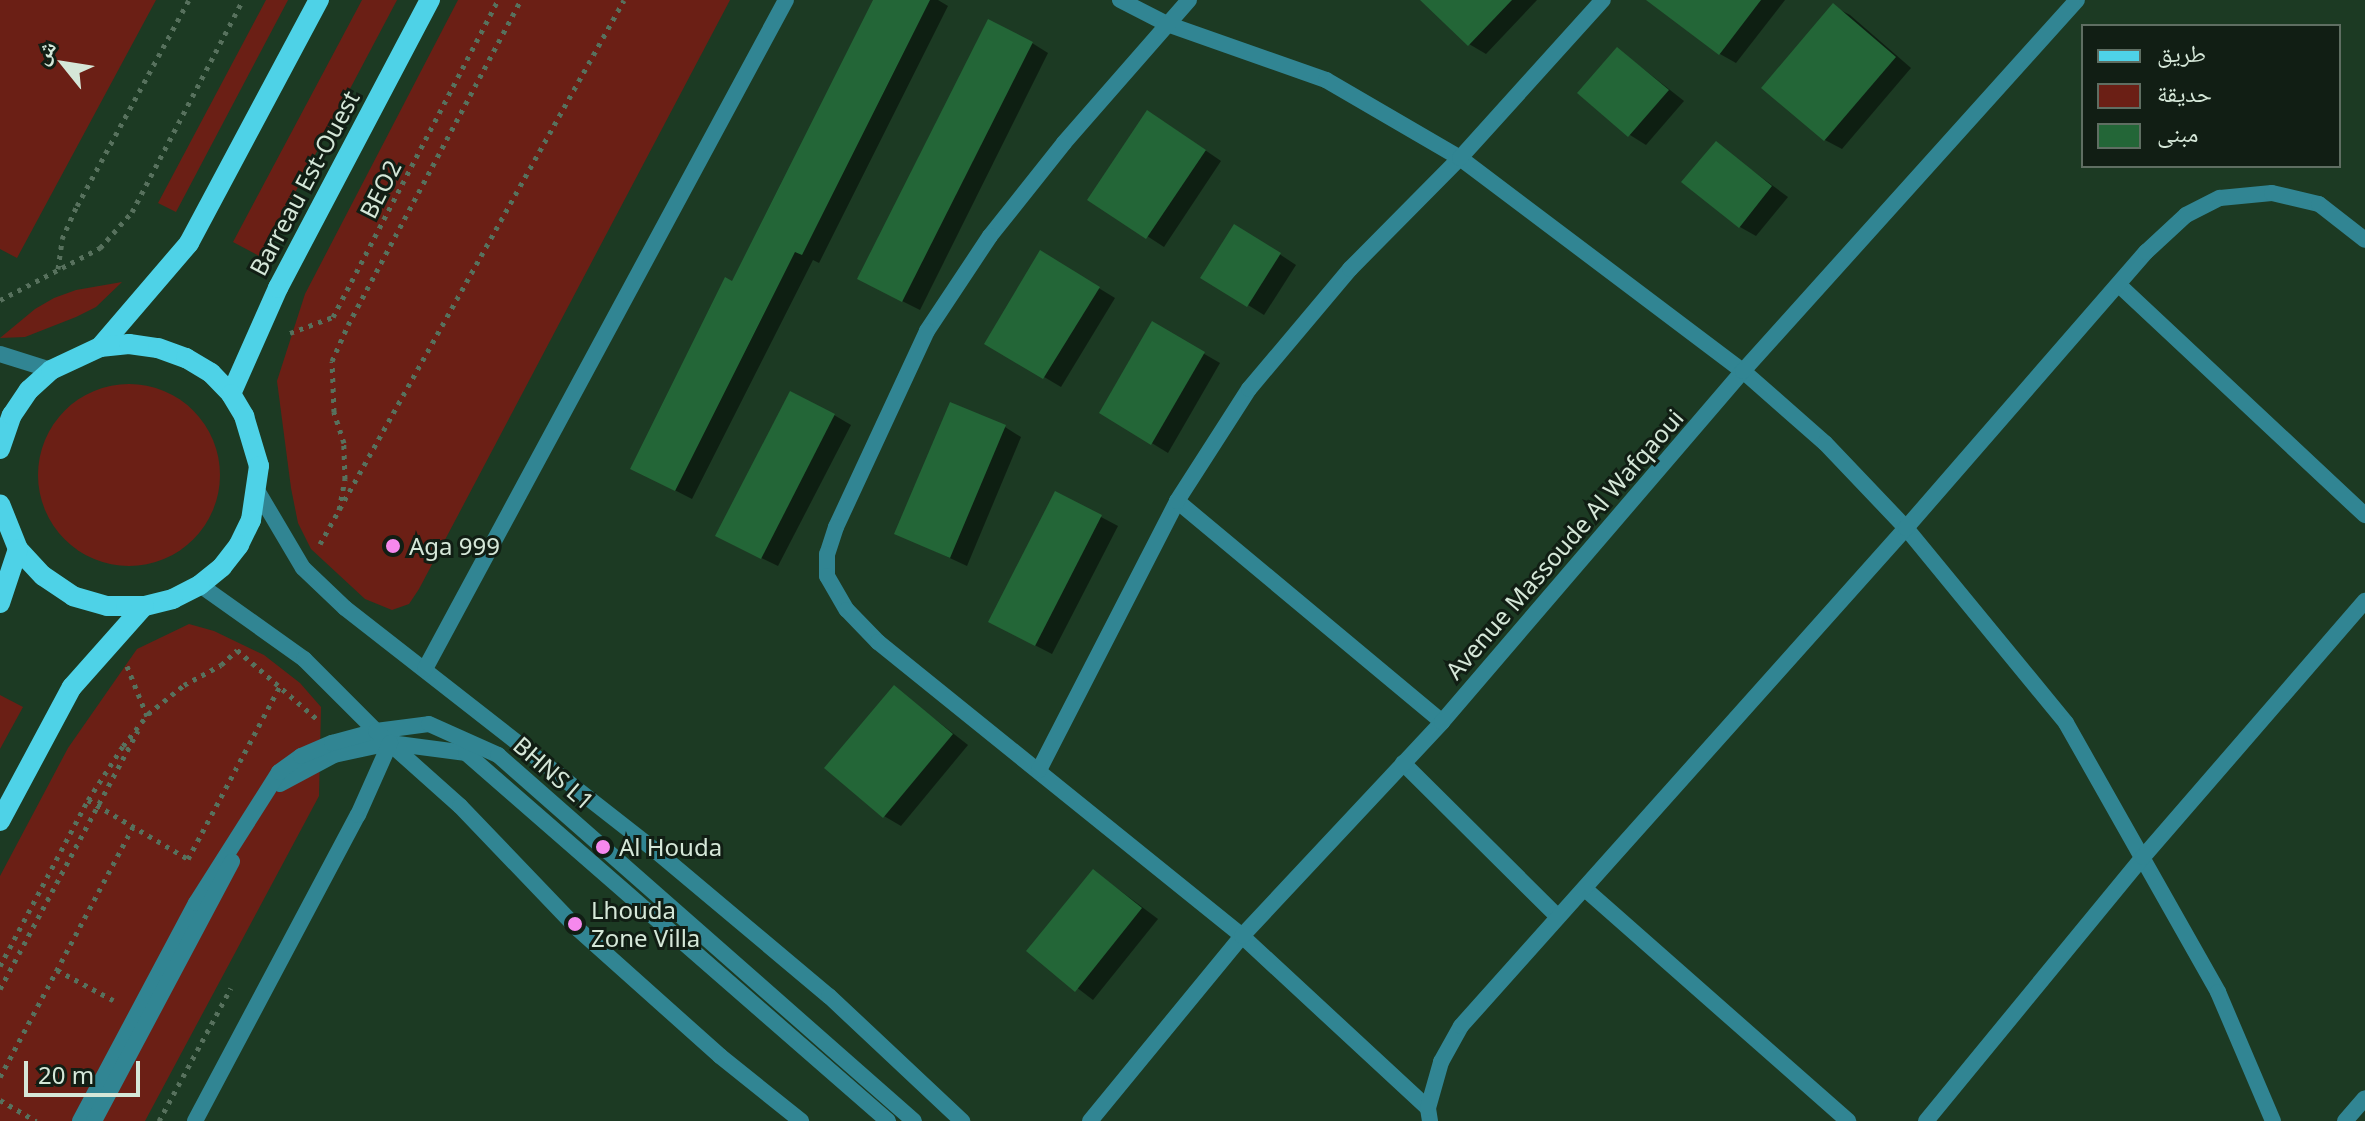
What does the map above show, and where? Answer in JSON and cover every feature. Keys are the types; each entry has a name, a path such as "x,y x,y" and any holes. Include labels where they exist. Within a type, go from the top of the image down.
{"main road":[{"path":"100,347 189,243 319,0"},
{"name":"Barreau Est-Ouest","path":"231,394 278,288 430,0"},
{"path":"0,449 12,415 29,390 51,370 100,347 129,344 158,348 186,358 211,373 231,394 254,440 258,492 251,520 239,545 222,567 200,585 173,599 144,606 107,606 73,596 43,576 18,549 0,504"},
{"path":"0,603 18,549"},
{"path":"0,821 72,687 114,636 144,606"}],"street":[{"path":"425,669 786,0"},
{"path":"1120,0 1167,24 1326,80 1460,158 1743,371 1825,443 1906,528 2066,723 2218,992 2273,1121"},
{"path":"1189,0 1064,143 990,236 927,331 889,406 827,554 827,576 847,610 878,642 1242,936 1429,1114"},
{"path":"1039,770 1177,501 1249,389 1350,269 1460,158 1603,0"},
{"name":"Avenue Massoude Al Wafqaoui","path":"1090,1121 1242,936 1442,722 1743,371 2077,0"},
{"path":"1429,1114 1441,1062 1461,1026 1906,528 2146,252 2186,215 2220,198 2272,193 2319,204 2365,240"},
{"path":"2119,285 2365,515"},
{"path":"0,354 51,370"},
{"path":"258,492 303,568 352,614 656,851 817,986 962,1121"},
{"path":"1177,501 1442,722"},
{"path":"200,585 304,659 376,731 460,806 585,936 720,1056 801,1121"},
{"path":"1926,1121 2143,857 2359,620 2365,601"},
{"name":"BHNS L1","path":"80,1121 196,903 249,814 279,772 301,756 332,743 376,731 429,724 498,755 914,1121"},
{"path":"195,1121 358,815 390,743"},
{"name":"BHNS L1","path":"94,1121 263,804 276,787 334,755 390,743 466,753 888,1121"},
{"path":"1403,763 1558,917"},
{"path":"1585,889 1848,1121"},
{"path":"2345,1121 2365,1098"}],"path":[{"path":"58,270 62,239 77,206 189,0"},
{"path":"0,300 100,248 132,212 243,0"},
{"name":"BEO2","path":"251,347 333,317 498,0"},
{"path":"521,0 355,310 332,361 334,412 344,443 345,479 337,519 624,0"},
{"path":"114,636 148,714"},
{"path":"0,966 88,800 148,714 237,650 310,710 332,743"},
{"path":"0,989 148,714"},
{"path":"88,800 188,859"},
{"path":"0,1077 133,827"},
{"path":"57,970 113,1000"},
{"path":"159,1121 234,982"},
{"path":"0,1100 36,1121"}],"green space":[{"path":"0,0 156,0 17,258 0,249"},
{"path":"266,0 288,0 176,212 158,203"},
{"path":"362,0 397,0 261,257 233,242"},
{"path":"458,0 730,0 419,589 409,604 392,610 365,599 311,549 298,523 277,381 305,294"},
{"path":"122,282 96,307 76,317 25,337 0,338 35,309 54,298 76,290"},
{"path":"129,384 164,391 180,399 193,411 205,424 213,440 220,475 213,510 205,526 193,539 180,551 164,559 129,566 94,559 78,551 65,539 53,526 45,510 38,475 45,440 53,424 65,411 78,399 94,391"},
{"path":"189,624 214,631 264,655 300,683 321,707 319,796 145,1121 0,1121 0,876 68,748 137,649"},
{"path":"0,695 23,707 0,749"}],"building":[{"path":"873,0 930,0 802,255 795,252 675,491 630,469 725,277 732,281"},
{"path":"1420,0 1512,0 1468,46"},
{"path":"1646,0 1761,0 1719,55"},
{"path":"1833,3 1896,57 1824,141 1761,88"},
{"path":"988,19 1033,42 902,302 857,279"},
{"path":"1617,47 1669,90 1628,137 1577,93"},
{"path":"1147,110 1206,150 1146,239 1087,200"},
{"path":"1716,141 1772,186 1739,228 1681,182"},
{"path":"1234,224 1281,253 1247,307 1200,278"},
{"path":"1040,250 1100,287 1043,379 984,344"},
{"path":"1152,321 1205,352 1151,445 1099,413"},
{"path":"790,391 835,414 761,559 715,536"},
{"path":"950,402 1006,425 950,558 894,534"},
{"path":"1055,491 1102,515 1035,646 988,622"},
{"path":"894,685 953,734 883,818 824,768"},
{"path":"1093,869 1142,908 1075,992 1026,951"}],"place":[{"name":"Aga 999","path":"393,546"},
{"name":"Al Houda","path":"603,847"},
{"name":"Lhouda Zone Villa","path":"575,924"}]}
